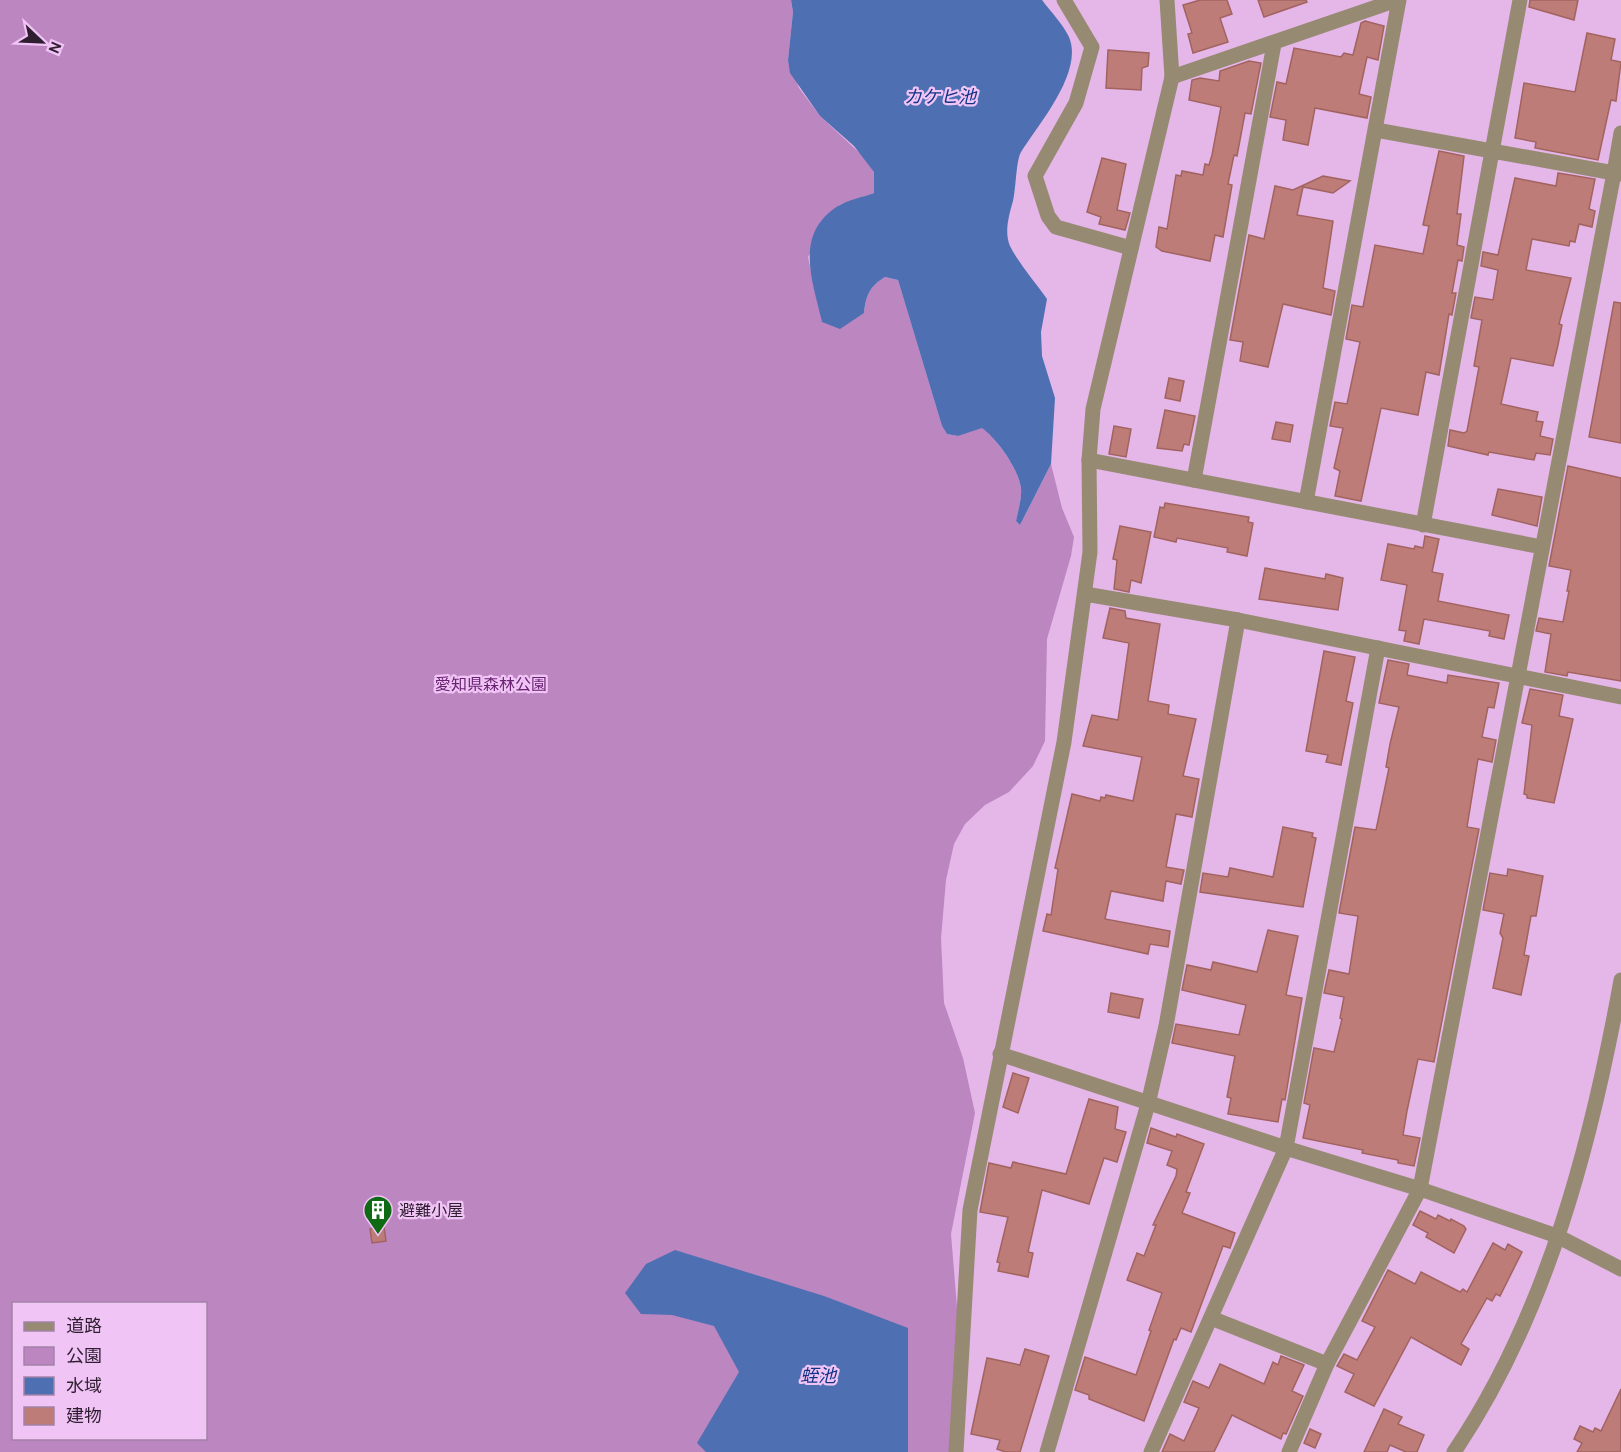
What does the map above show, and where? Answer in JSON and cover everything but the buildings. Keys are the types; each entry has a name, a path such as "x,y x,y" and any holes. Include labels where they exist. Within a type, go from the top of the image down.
{"street":[{"path":"1064,0 1092,47 1076,103 1035,176 1048,216 1056,227 1131,248"},
{"path":"956,1452 970,1210 1064,742 1090,552 1089,460 1093,409 1100,389 1172,76 1167,0"},
{"path":"1172,76 1274,44 1398,0 1306,502"},
{"path":"1423,525 1520,0"},
{"path":"1194,480 1274,44"},
{"path":"1376,130 1617,174"},
{"path":"1289,1452 1327,1364 1420,1189 1542,547 1617,174 1621,133"},
{"path":"1089,460 1542,547"},
{"path":"1085,594 1238,620 1621,697"},
{"path":"1047,1452 1148,1104 1166,1026 1238,620"},
{"path":"1151,1452 1286,1148 1378,648"},
{"path":"1454,1452 1515,1345 1557,1236 1579,1172 1608,1050 1621,980"},
{"path":"1000,1053 1148,1104 1420,1189 1557,1236 1621,1269"},
{"path":"1211,1318 1327,1364"}],"green space":[{"name":"愛知県森林公園","path":"0,0 791,0 793,12 788,60 799,88 820,116 866,159 874,172 874,193 839,205 808,257 822,321 864,313 868,296 876,284 885,277 898,280 942,426 947,434 958,436 982,427 994,439 1011,463 1019,480 1021,496 1016,521 1020,525 1051,464 1062,508 1074,537 1071,556 1047,639 1045,741 1033,766 1009,792 985,805 965,824 954,844 946,880 941,938 944,1003 963,1058 975,1113 951,1234 959,1332 951,1452 0,1452"}],"water":[{"name":"カケヒ池","path":"791,0 1042,0 1069,37 1072,51 1065,82 1048,113 1019,156 1008,224 1007,235 1010,246 1047,299 1041,332 1042,356 1055,398 1051,464 1020,525 1016,521 1021,496 1019,480 1000,447 982,428 958,436 947,434 942,426 898,280 885,277 876,284 868,296 864,313 840,329 822,322 811,274 811,244 824,217 838,206 874,193 874,172 854,146 820,116 790,73 788,60 793,12"},
{"name":"蛭池","path":"675,1250 824,1296 908,1328 908,1452 706,1452 697,1443 739,1372 714,1326 672,1315 641,1314 625,1293 646,1264"}],"place":[{"name":"避難小屋","path":"378,1236"}]}
